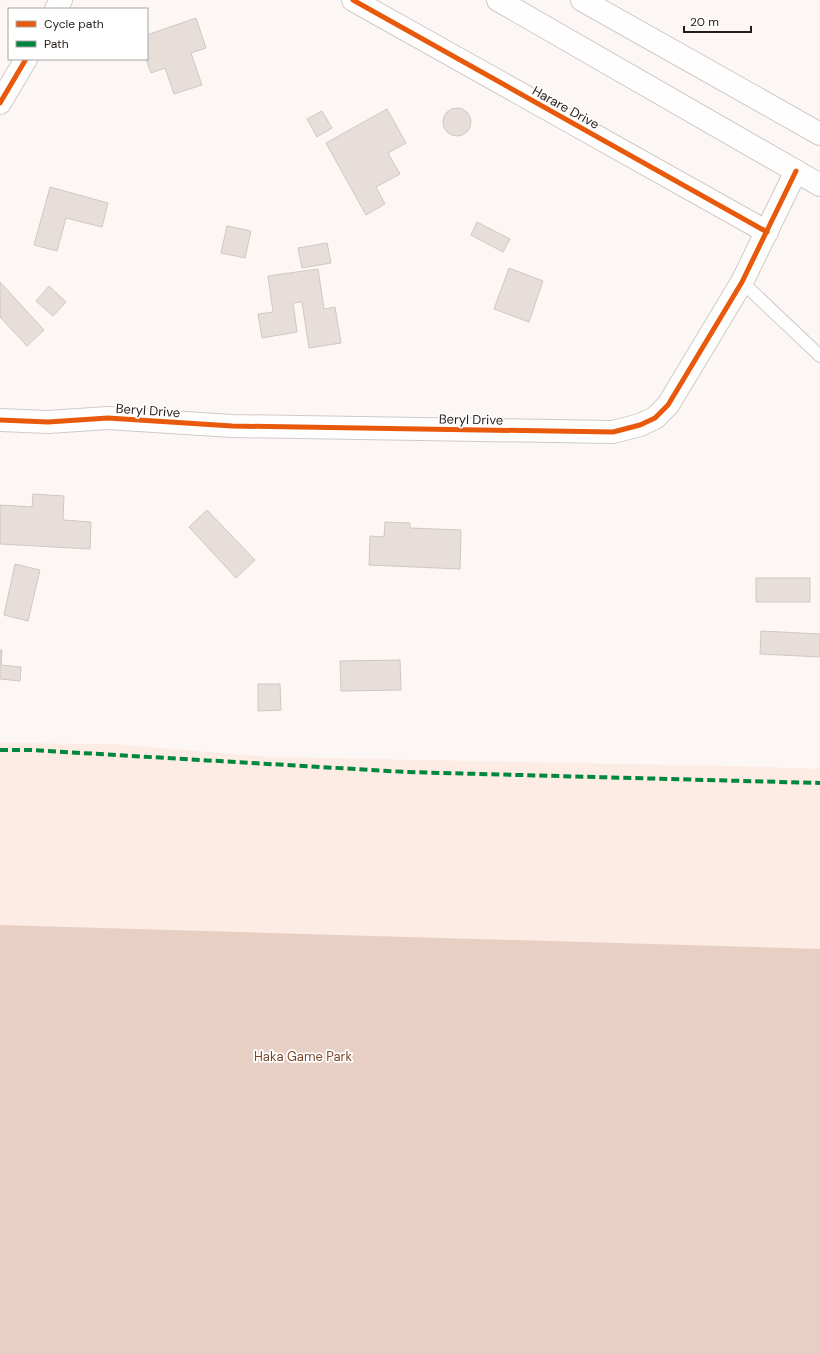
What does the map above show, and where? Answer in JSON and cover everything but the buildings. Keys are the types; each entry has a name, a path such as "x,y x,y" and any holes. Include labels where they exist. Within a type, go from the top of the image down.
{"street":[{"name":"Harare Drive","path":"353,0 767,232"},
{"path":"498,0 820,185"},
{"path":"582,0 820,134"},
{"path":"0,103 25,60"},
{"name":"Beryl Drive","path":"0,420 48,422 108,418 232,426 613,432 640,425 655,418 668,405 742,282 796,171"}],"lane":[{"path":"742,282 820,356"}],"green space":[{"name":"Haka Game Park","path":"0,743 113,744 271,757 820,769 820,1354 0,1354"},
{"name":"Haka Game Park","path":"0,925 820,949 820,1354 0,1354"}],"marked path":[{"path":"0,750 30,750 406,772 820,783"}],"cycle path":[{"path":"353,0 767,232"},
{"path":"0,103 25,60"},
{"path":"0,420 48,422 108,418 232,426 613,432 640,425 655,418 668,405 742,282 796,171"}]}
